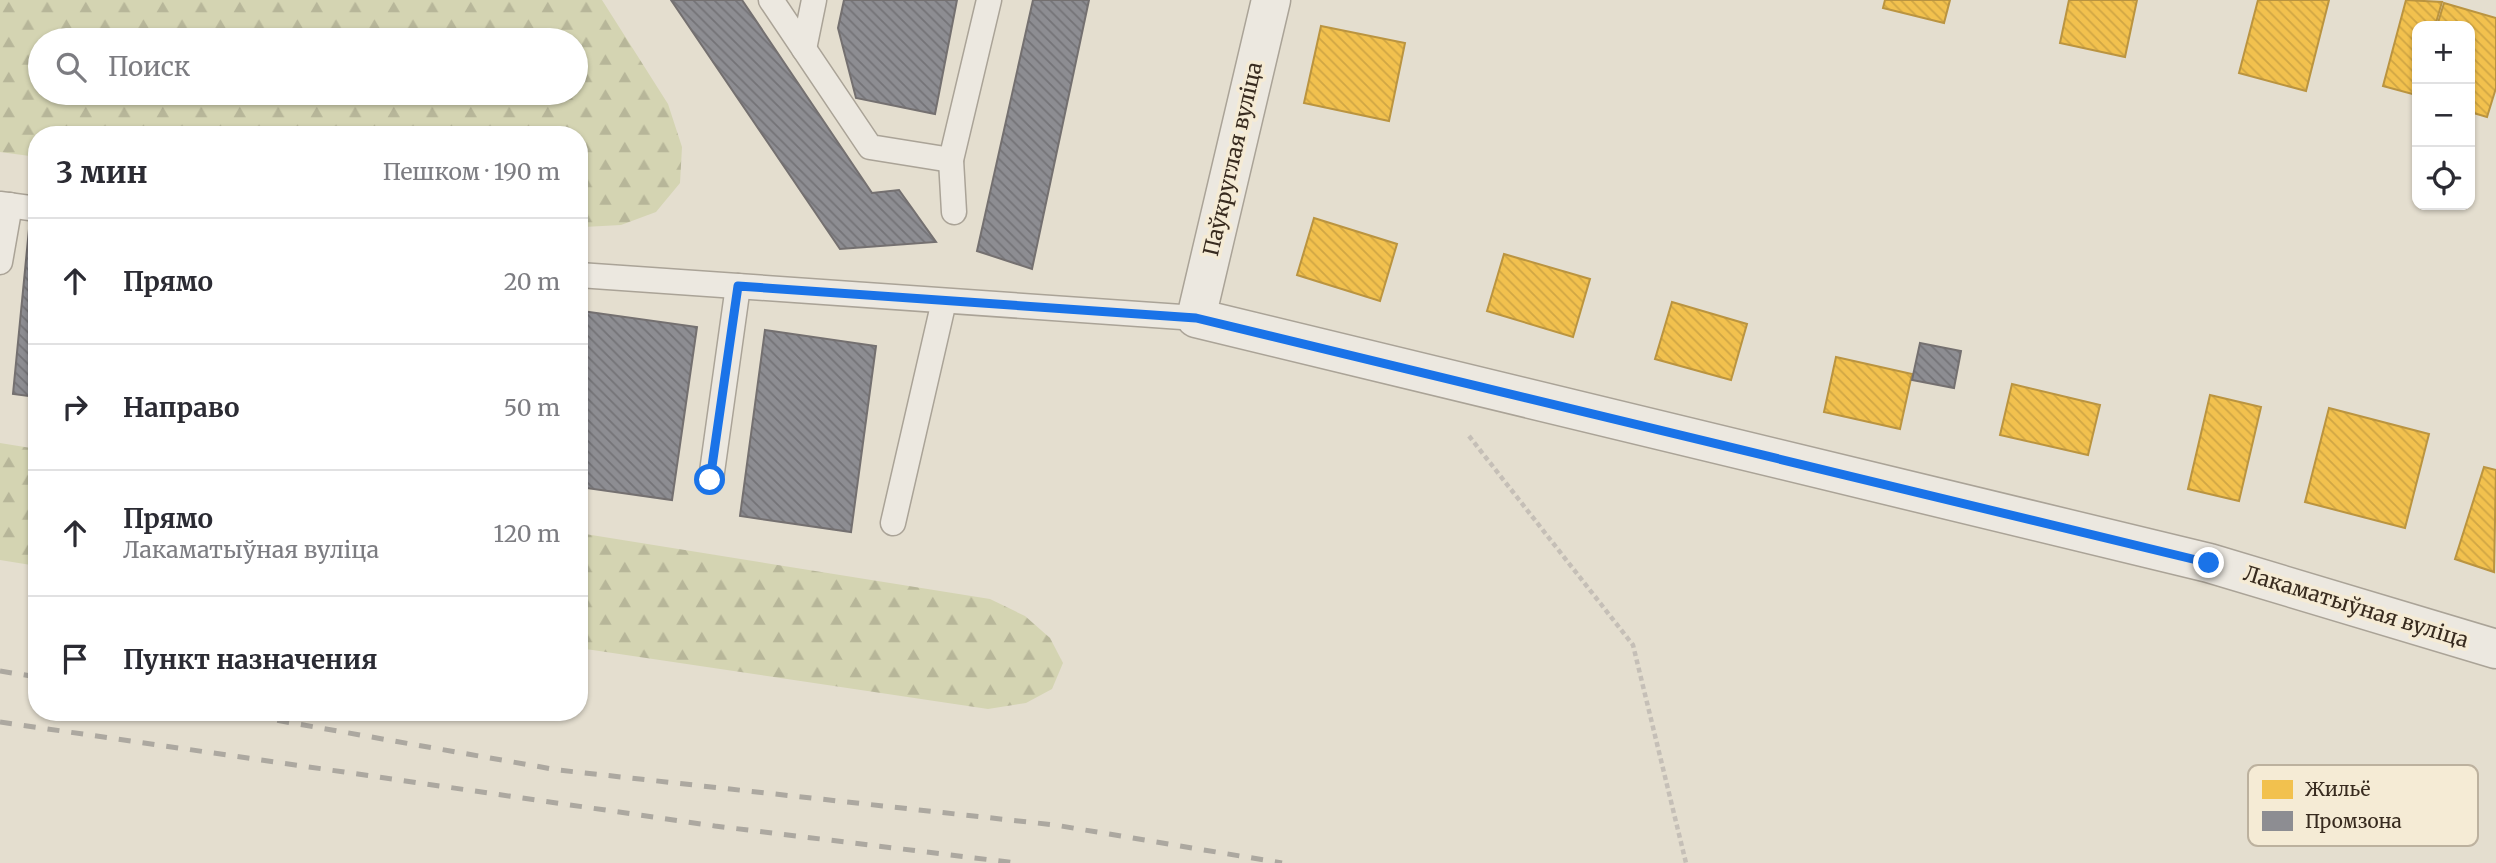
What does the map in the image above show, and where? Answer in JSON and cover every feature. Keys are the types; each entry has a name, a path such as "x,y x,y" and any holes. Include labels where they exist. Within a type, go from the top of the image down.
{"street":[{"name":"Паўкруглая вуліца","path":"1196,318 1270,0"},
{"name":"Лакаматыўная вуліца","path":"1196,318 2209,563 2496,649"}],"lane":[{"path":"771,0 870,147 951,160"},
{"path":"804,49 814,0"},
{"path":"954,212 951,160 989,0"},
{"path":"0,262 5,204 28,208"},
{"path":"588,276 1196,318"},
{"path":"710,480 738,286"},
{"path":"893,523 944,301"}],"path":[{"path":"1419,372 1633,645 1686,863"}],"green space":[{"path":"0,0 602,0 668,104 682,147 680,183 656,212 621,225 588,227 588,126 28,126 28,156 0,152"},
{"path":"0,443 28,448 28,565 0,560"},
{"path":"588,534 990,599 1025,616 1050,638 1063,663 1052,689 1026,703 988,709 588,649"}],"building: Жильё":[{"path":"1885,0 1950,0 1944,23 1883,8"},
{"path":"2069,0 2137,0 2125,57 2060,43"},
{"path":"2258,0 2329,0 2306,91 2239,73"},
{"path":"2406,0 2442,2 2436,21 2412,21 2412,94 2383,86"},
{"path":"2444,3 2496,18 2496,88 2487,117 2475,113 2475,21 2439,21"},
{"path":"1321,26 1405,43 1389,121 1304,103"},
{"path":"1314,218 1397,244 1380,301 1297,275"},
{"path":"1504,254 1590,279 1573,337 1487,311"},
{"path":"1672,302 1747,324 1731,380 1655,359"},
{"path":"1836,357 1912,374 1900,429 1824,412"},
{"path":"2012,384 2100,405 2088,455 2000,435"},
{"path":"2210,395 2261,407 2239,501 2188,489"},
{"path":"2329,408 2429,434 2405,528 2305,502"},
{"path":"2484,467 2496,470 2494,572 2455,559"}],"building: Промзона":[{"path":"671,0 742,0 872,193 899,190 936,242 840,249"},
{"path":"844,0 957,0 935,114 856,98 838,28"},
{"path":"1033,0 1089,0 1032,269 977,251"},
{"path":"28,239 28,396 13,394"},
{"path":"588,312 697,327 672,500 588,488"},
{"path":"765,330 876,346 851,532 740,516"},
{"path":"1920,343 1961,351 1954,388 1912,380"}],"railway":[{"path":"0,671 28,676"},
{"path":"281,721 558,770 1055,825 1282,863"},
{"path":"0,722 715,826 1016,863"}],"route":[{"path":"710,480 738,286 1196,318 2209,563"}]}
